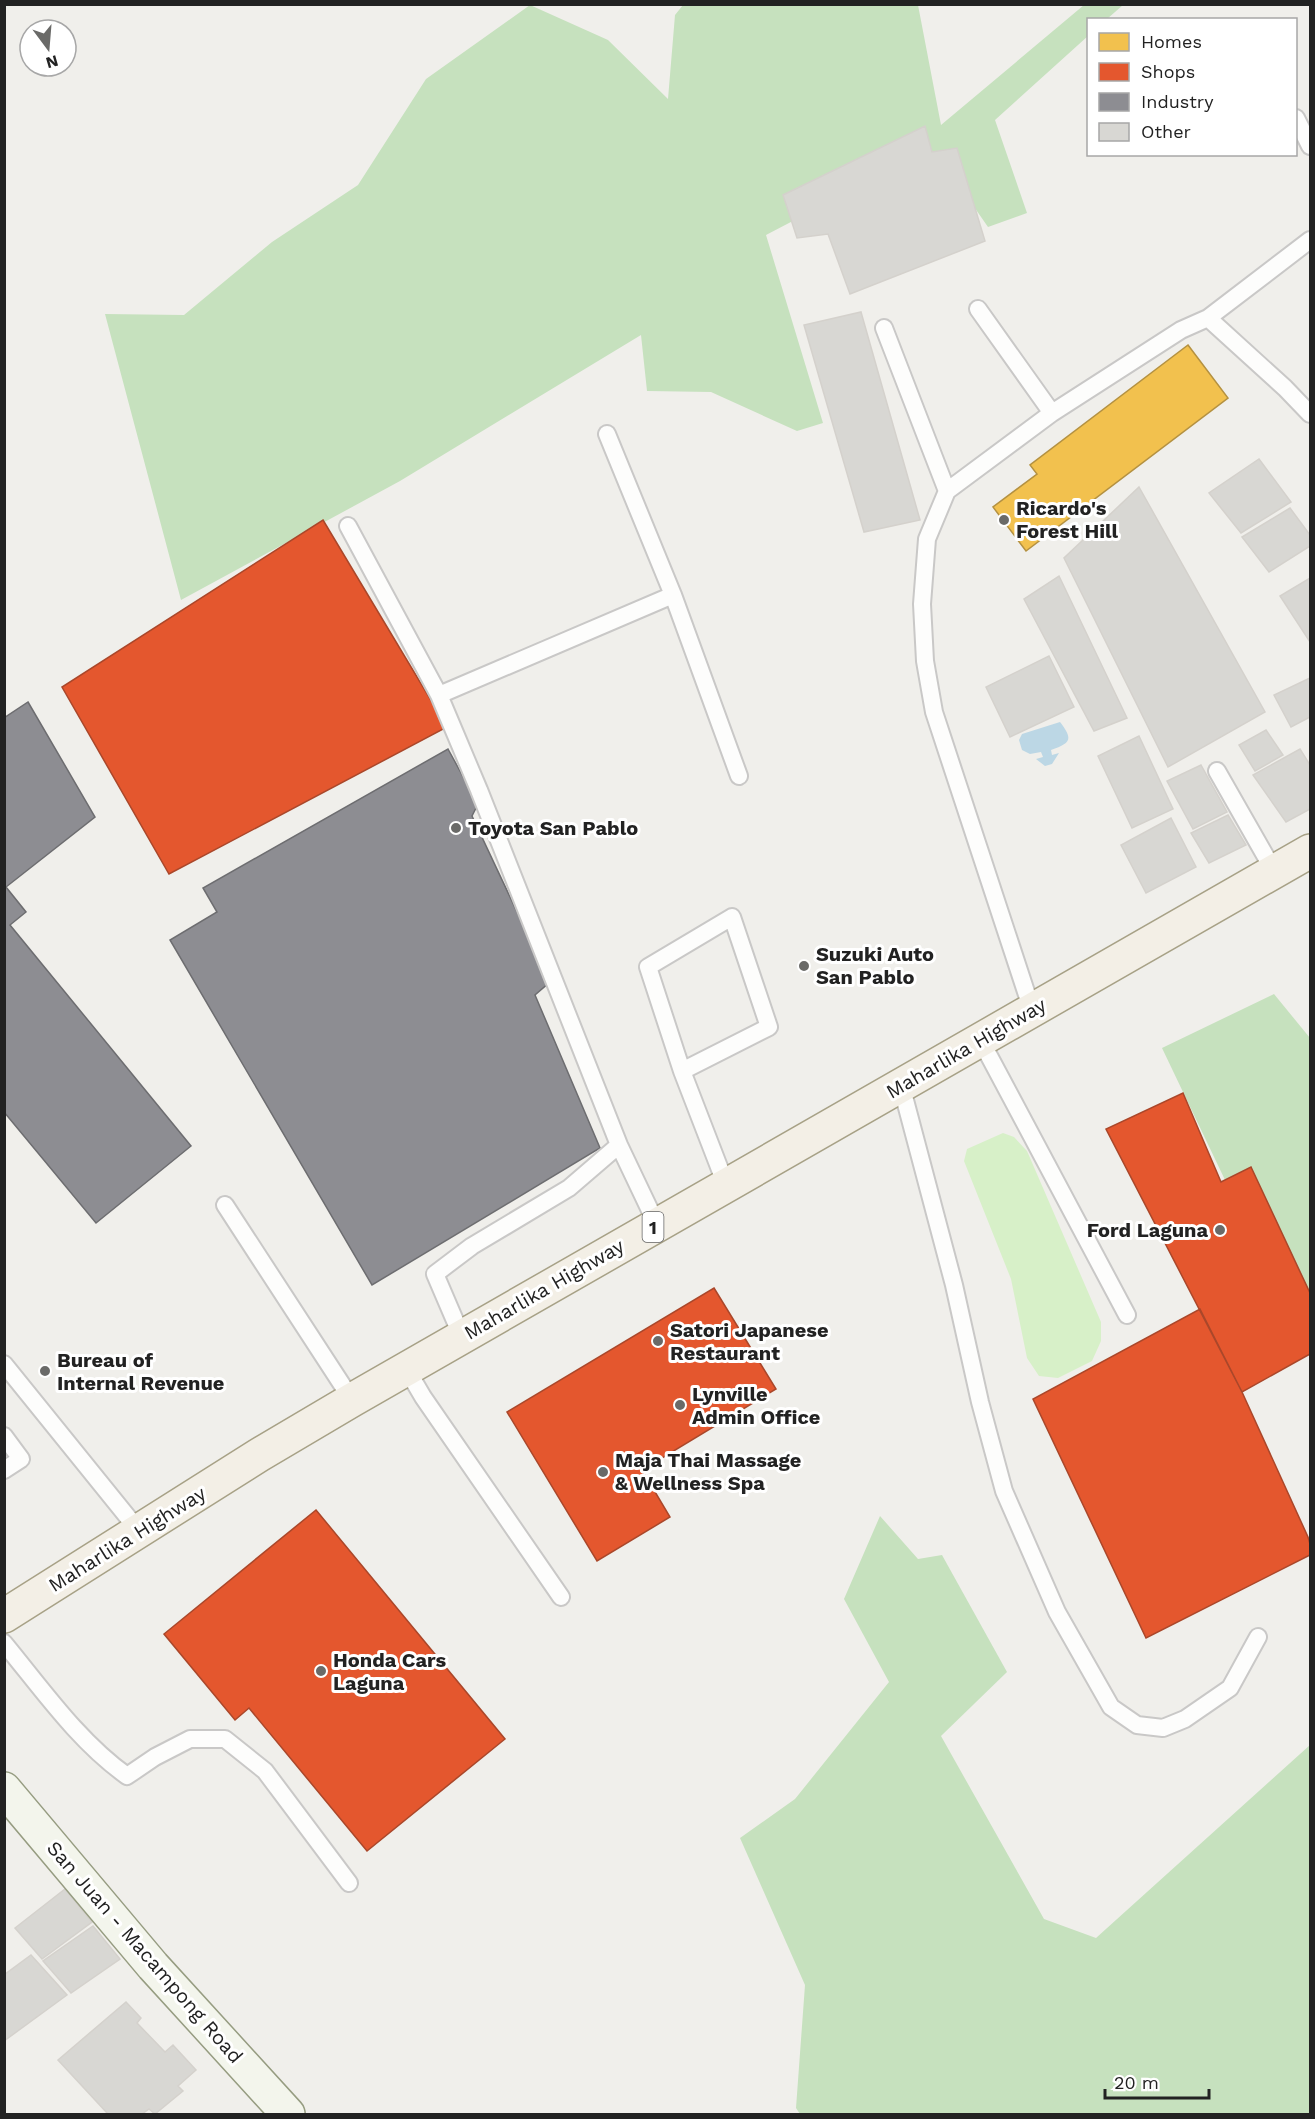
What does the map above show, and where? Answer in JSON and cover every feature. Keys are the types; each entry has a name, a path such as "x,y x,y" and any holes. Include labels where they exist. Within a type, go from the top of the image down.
{"main road":[{"name":"Maharlika Highway","path":"4,1616 260,1455 406,1368 1311,850"}],"street":[{"name":"San Juan - Macampong Road","path":"4,1789 153,1966 288,2115"}],"lane":[{"path":"1297,120 1311,146"},
{"path":"1032,1010 934,712 925,660 922,604 927,539 947,491 1052,413 1181,330 1208,318 1311,240"},
{"path":"978,309 1052,413"},
{"path":"1208,318 1311,414"},
{"path":"884,328 947,491"},
{"path":"607,434 673,596 739,776"},
{"path":"348,526 439,695 479,789 619,1145 657,1225"},
{"path":"439,695 673,596"},
{"path":"1217,771 1274,871"},
{"path":"682,1071 769,1027 732,917 648,967 682,1071 726,1185"},
{"path":"980,1039 1127,1316"},
{"path":"900,1085 954,1285 980,1402 1004,1491 1057,1612 1112,1707 1137,1725 1163,1728 1185,1719 1230,1688 1258,1637"},
{"path":"462,1337 435,1274 472,1245 569,1188 619,1145"},
{"path":"225,1206 352,1400"},
{"path":"4,1364 139,1531"},
{"path":"406,1368 423,1397 561,1597"},
{"path":"4,1436 21,1459 4,1470"},
{"path":"4,1643 60,1713 108,1762 127,1776 155,1757 190,1739 225,1739 265,1771 349,1883"}],"green space":[{"path":"530,5 608,40 668,99 675,15 683,5 918,5 941,125 1084,5 1123,5 1108,18 1087,18 1087,37 995,120 1027,213 988,227 954,178 923,153 766,235 823,423 797,431 711,392 647,391 641,335 400,481 181,600 105,314 184,315 272,242 358,185 426,79"},
{"path":"1274,994 1310,1038 1310,1358 1162,1048"},
{"path":"1003,1133 1014,1137 1027,1151 1101,1322 1101,1341 1092,1361 1058,1378 1039,1376 1027,1358 1011,1279 964,1161 967,1149"},
{"path":"880,1516 918,1559 942,1555 1007,1672 941,1736 1044,1919 1096,1938 1310,1745 1310,2114 800,2114 796,2108 805,1985 740,1838 795,1799 889,1682 844,1599"}],"water":[{"path":"1060,722 1067,733 1068,740 1051,750 1052,755 1059,753 1052,764 1045,766 1036,759 1043,757 1041,752 1030,754 1022,750 1019,740 1022,734"}],"building: Homes":[{"path":"1188,345 1228,398 1026,551 993,507 1037,474 1030,465"}],"building: Shops":[{"path":"323,520 447,727 169,874 62,687"},
{"name":"Ford Laguna","path":"1183,1093 1221,1182 1251,1167 1310,1293 1310,1354 1242,1392 1106,1129"},
{"path":"714,1288 776,1389 642,1470 670,1517 597,1561 507,1412"},
{"path":"1200,1309 1242,1392 1308,1537 1310,1555 1146,1638 1033,1399"},
{"name":"Honda Cars Laguna","path":"316,1510 505,1739 367,1851 249,1708 235,1720 164,1634"}],"building: Industry":[{"path":"28,702 95,817 6,887 26,912 10,925 191,1146 96,1223 4,1112 4,718"},
{"path":"448,749 478,804 472,816 550,982 535,995 600,1148 372,1285 170,940 217,912 203,888"}],"building: Other":[{"path":"925,126 932,152 957,148 985,241 850,294 828,234 797,238 783,195"},
{"path":"861,312 920,520 864,532 804,325"},
{"path":"1259,459 1291,502 1241,533 1209,493"},
{"path":"1139,487 1265,712 1168,767 1064,558"},
{"path":"1290,508 1310,535 1310,546 1269,572 1242,537"},
{"path":"1059,576 1127,718 1094,731 1024,599"},
{"path":"1310,578 1310,642 1280,596"},
{"path":"1049,656 1074,707 1010,737 986,687"},
{"path":"1310,678 1310,717 1291,727 1274,695"},
{"path":"1266,730 1283,755 1255,771 1239,745"},
{"path":"1139,736 1173,809 1132,828 1098,756"},
{"path":"1300,749 1310,765 1310,809 1286,822 1253,775"},
{"path":"1201,765 1227,812 1193,829 1167,781"},
{"path":"1228,815 1246,845 1209,863 1191,833"},
{"path":"1171,818 1196,867 1146,893 1121,845"},
{"path":"65,1889 92,1922 42,1959 15,1928"},
{"path":"93,1926 120,1959 71,1993 43,1961"},
{"path":"31,1955 67,1995 4,2041 4,1975"},
{"path":"126,2002 141,2018 137,2023 165,2052 173,2045 196,2070 178,2086 183,2091 155,2114 149,2109 142,2114 108,2114 58,2060"}],"place":[{"name":"Ricardo's Forest Hill","path":"1004,520"},
{"name":"Toyota San Pablo","path":"456,828"},
{"name":"Suzuki Auto San Pablo","path":"804,966"},
{"name":"Ford Laguna","path":"1220,1230"},
{"name":"Satori Japanese Restaurant","path":"658,1341"},
{"name":"Bureau of Internal Revenue","path":"45,1371"},
{"name":"Lynville Admin Office","path":"680,1405"},
{"name":"Maja Thai Massage & Wellness Spa","path":"603,1472"},
{"name":"Honda Cars Laguna","path":"321,1671"}]}
